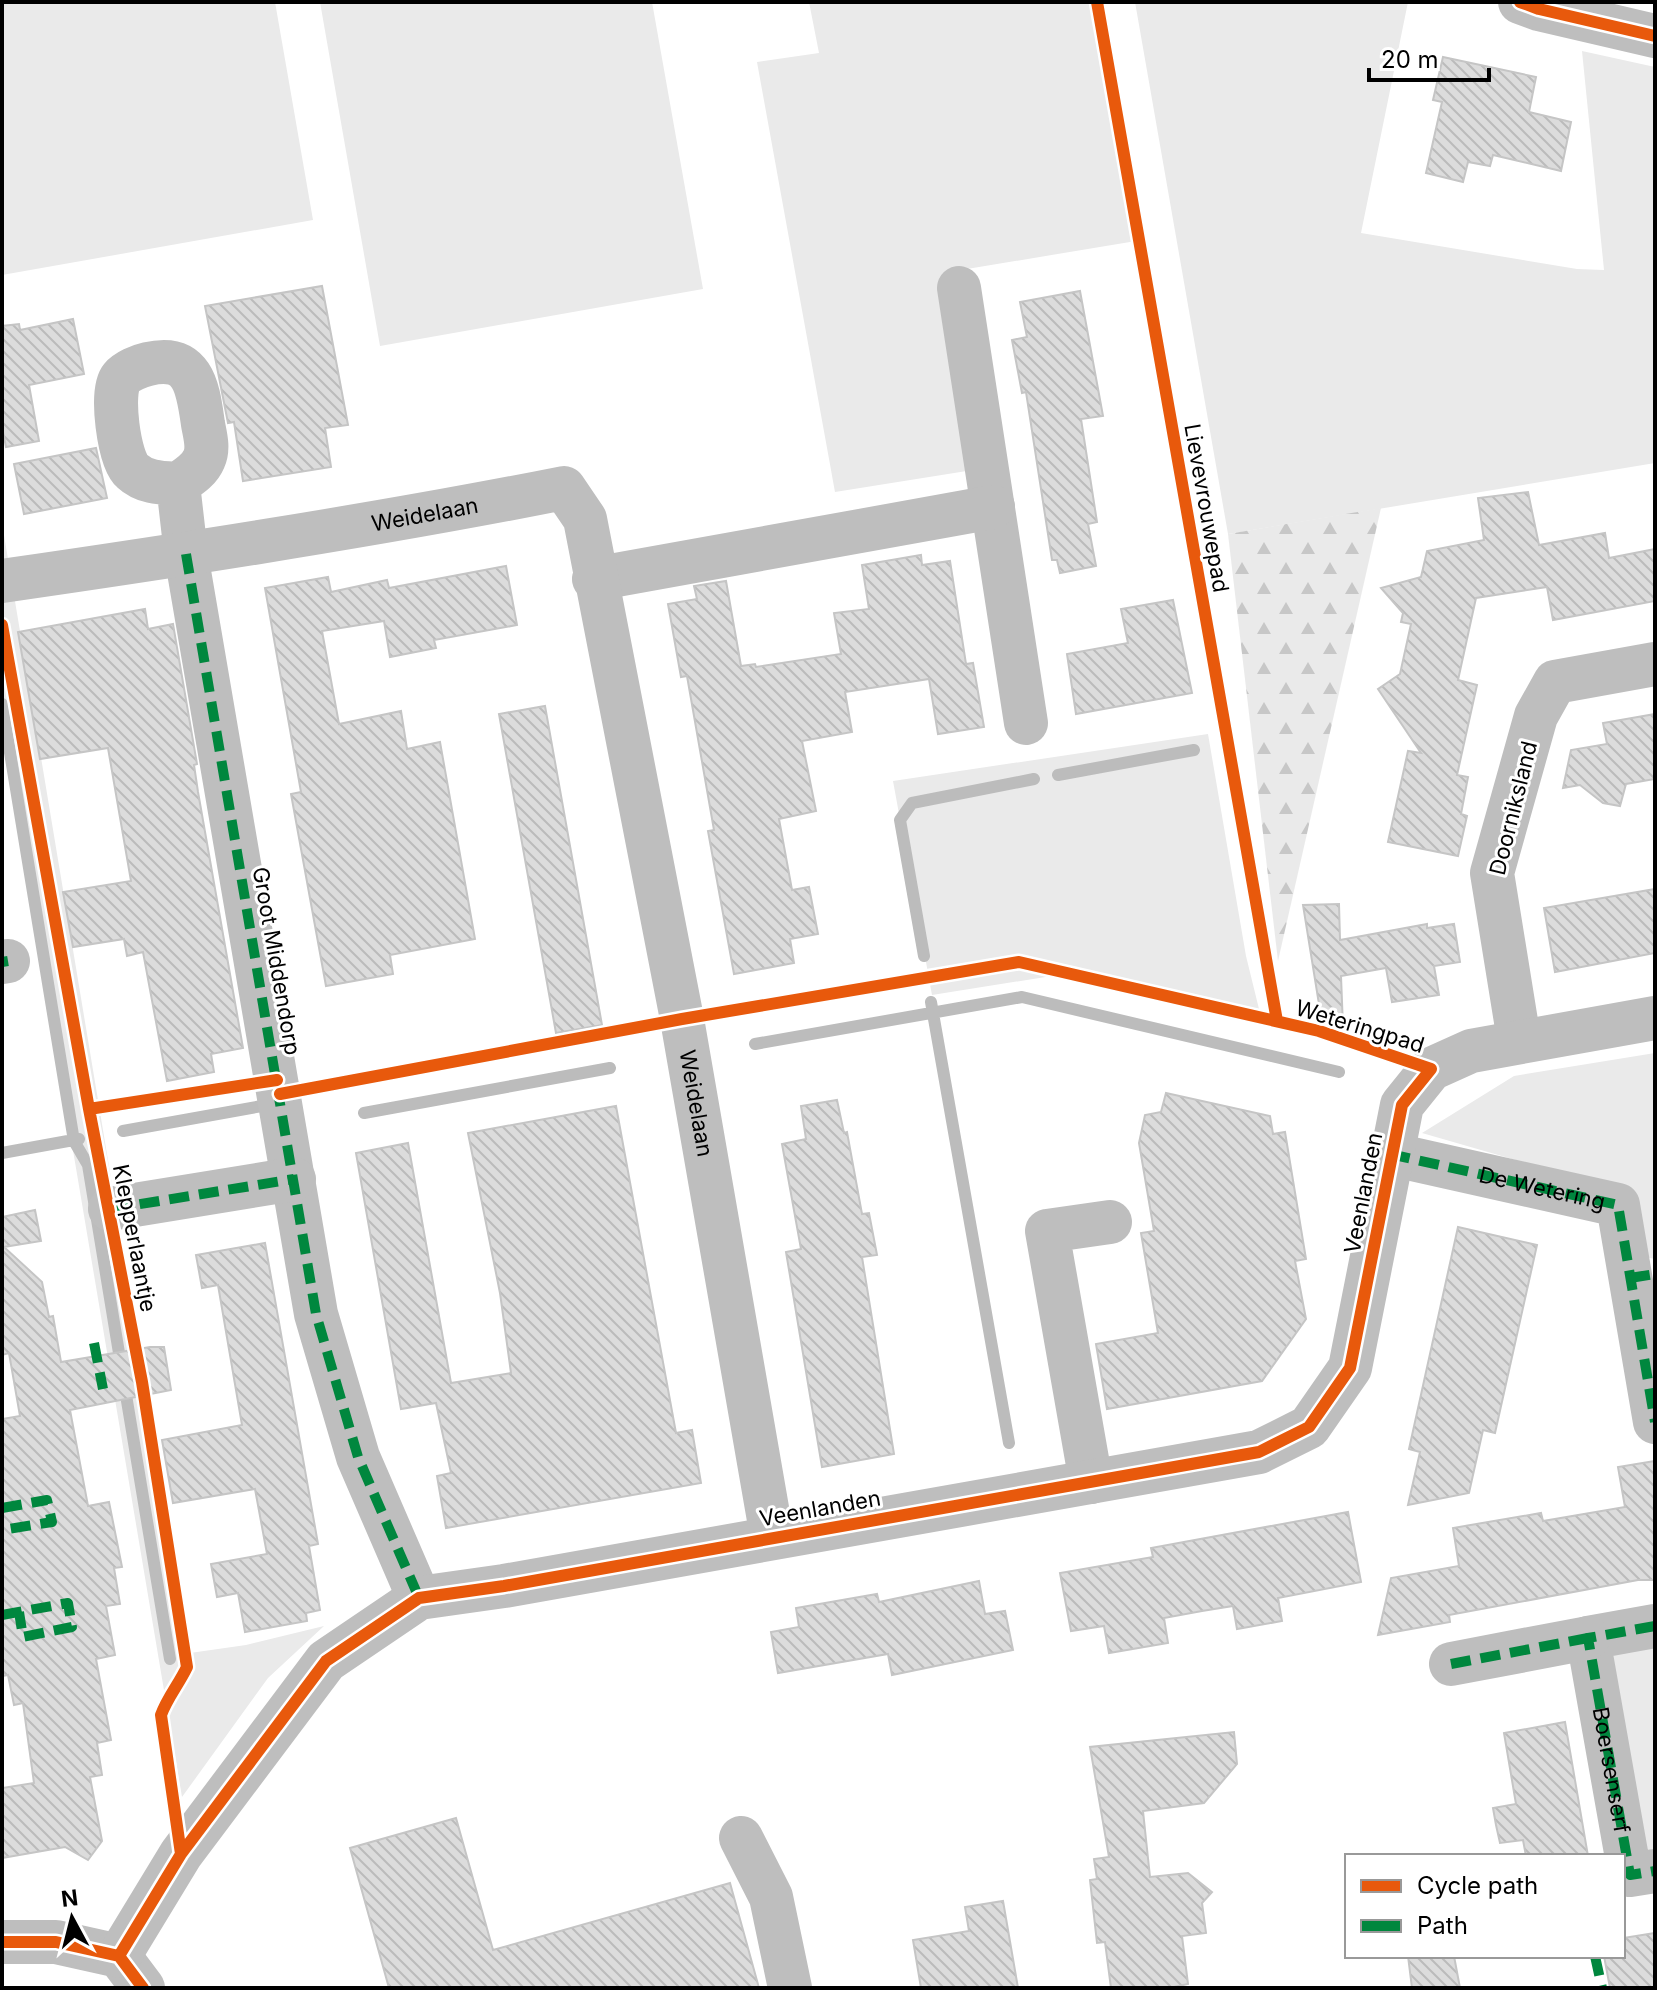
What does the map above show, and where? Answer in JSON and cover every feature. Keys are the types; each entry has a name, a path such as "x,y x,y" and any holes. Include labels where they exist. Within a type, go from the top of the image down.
{"street":[{"path":"1520,2 1655,36"},
{"path":"959,288 1026,723"},
{"path":"178,484 186,554"},
{"name":"Weidelaan","path":"2,581 186,554 564,488 585,519 594,579 682,1019 772,1537"},
{"path":"594,579 993,507"},
{"name":"Groot Middendorp","path":"186,554 316,1314 358,1457 419,1598"},
{"name":"Doorniksland","path":"1519,1040 1492,873 1536,716 1555,682 1655,664"},
{"name":"Veenlanden","path":"131,1972 181,1854 326,1661 419,1598 504,1586 1259,1452 1309,1427 1350,1368 1402,1105 1431,1069 1471,1051 1519,1040 1655,1018"},
{"name":"De Wetering","path":"1390,1154 1618,1205 1655,1422"},
{"path":"110,1209 294,1179"},
{"path":"1091,1482 1047,1231 1110,1222"},
{"path":"1451,1664 1655,1626"},
{"name":"Boersenserf","path":"1588,1638 1630,1875 1655,1871"},
{"path":"741,1838 771,1897 790,1988"},
{"path":"2,1942 56,1942 131,1972"}],"green space":[{"path":"2,2 275,2 313,220 2,275"},
{"path":"320,2 652,2 703,289 380,346"},
{"path":"809,2 1091,2 1136,241 943,273 973,470 835,492 757,62 819,53"},
{"path":"1135,2 1408,2 1361,233 1577,269 1604,270 1582,51 1655,67 1655,463 1228,534"},
{"path":"1381,508 1278,961 1228,534"},
{"path":"2,523 190,1653 246,1645 324,1626 268,1678 182,1797 2,729"},
{"path":"1208,734 1246,956 1259,1009 1083,971 932,995 893,781"},
{"path":"1655,1053 1655,1259 1645,1257 1620,1190 1422,1133 1514,1076"},
{"path":"1655,1642 1655,1850 1640,1853 1604,1651"}],"building":[{"path":"1443,57 1536,77 1529,112 1571,122 1561,171 1493,155 1490,166 1468,162 1463,182 1426,173 1442,102 1433,100"},
{"path":"322,286 348,425 325,428 331,467 243,481 234,422 228,423 205,306"},
{"path":"1080,291 1103,416 1081,419 1097,522 1088,524 1096,566 1060,573 1057,560 1052,560 1026,392 1022,393 1012,340 1027,337 1020,302"},
{"path":"73,319 84,374 29,385 39,441 6,447 2,427 2,326 19,324 20,330"},
{"path":"96,448 107,498 24,514 14,464"},
{"path":"1528,492 1539,545 1605,533 1609,558 1655,549 1655,601 1553,620 1547,587 1476,598 1458,680 1477,685 1457,775 1468,777 1461,814 1467,816 1458,856 1388,842 1408,751 1421,753 1378,689 1400,674 1411,624 1401,622 1403,613 1381,588 1421,577 1427,551 1484,540 1478,498"},
{"path":"921,555 922,565 950,561 966,664 973,663 984,727 938,734 929,679 845,692 852,732 802,741 816,811 779,819 792,890 809,887 818,934 790,939 794,963 734,974 708,831 714,830 687,676 681,677 668,604 697,599 694,586 726,581 741,666 755,664 756,667 841,654 834,613 869,609 862,565"},
{"path":"506,566 517,625 434,640 436,648 390,657 384,621 322,631 339,724 401,711 407,749 440,742 475,939 390,955 393,974 326,986 291,794 301,792 265,588 328,577 331,592 387,580 389,588"},
{"path":"1173,600 1192,693 1076,714 1067,654 1128,643 1121,609"},
{"path":"145,609 148,629 173,624 197,764 194,765 198,792 243,1048 211,1054 214,1072 167,1081 143,952 127,956 124,939 73,947 63,892 131,881 108,748 40,759 18,632"},
{"path":"545,706 602,1025 556,1033 499,714"},
{"path":"1655,714 1655,779 1626,784 1620,806 1603,803 1580,785 1563,788 1571,750 1607,744 1603,723"},
{"path":"1655,889 1655,953 1555,972 1544,908"},
{"path":"1339,904 1340,940 1427,924 1427,928 1454,924 1460,962 1434,966 1439,995 1392,1002 1386,968 1341,976 1343,1027 1323,1029 1303,905"},
{"path":"1166,1093 1270,1116 1273,1134 1285,1132 1306,1259 1295,1261 1306,1319 1262,1381 1107,1409 1096,1344 1158,1333 1141,1233 1154,1231 1139,1143 1145,1115 1161,1112"},
{"path":"837,1100 844,1133 847,1132 862,1214 869,1213 877,1255 862,1257 894,1454 822,1467 786,1252 801,1249 782,1144 806,1139 801,1106"},
{"path":"616,1106 676,1433 692,1430 701,1483 446,1528 437,1476 451,1473 436,1403 401,1409 356,1153 408,1143 451,1383 511,1373 500,1293 468,1133"},
{"path":"35,1210 41,1241 4,1247 42,1282 49,1317 53,1316 61,1362 164,1347 171,1390 70,1410 88,1506 109,1502 122,1567 114,1568 120,1604 106,1606 115,1655 96,1659 111,1740 97,1743 102,1775 90,1777 102,1841 88,1860 65,1847 2,1858 2,1788 34,1783 23,1703 14,1705 8,1675 2,1676 2,1419 20,1416 9,1353 2,1355 2,1217"},
{"path":"1458,1227 1537,1245 1495,1433 1483,1430 1469,1493 1408,1505 1420,1452 1409,1449"},
{"path":"265,1243 318,1544 309,1546 320,1610 306,1613 307,1621 245,1632 238,1593 217,1597 211,1564 267,1554 255,1489 173,1503 162,1440 242,1425 218,1285 202,1288 196,1255"},
{"path":"1655,1461 1655,1580 1638,1580 1449,1615 1450,1622 1378,1635 1391,1578 1459,1566 1453,1528 1541,1513 1543,1521 1625,1507 1618,1467"},
{"path":"1348,1512 1361,1582 1278,1598 1282,1621 1237,1629 1233,1606 1164,1618 1168,1643 1109,1653 1104,1626 1071,1631 1060,1573 1153,1557 1151,1548"},
{"path":"979,1581 985,1614 1005,1611 1013,1650 892,1675 888,1654 778,1673 771,1632 799,1627 796,1608 877,1594 879,1602"},
{"path":"1565,1722 1588,1854 1526,1854 1523,1840 1500,1843 1493,1808 1516,1804 1504,1733"},
{"path":"1234,1732 1237,1764 1204,1803 1143,1811 1150,1877 1188,1873 1212,1892 1202,1903 1206,1933 1182,1936 1188,1984 1169,1988 1111,1988 1105,1942 1097,1943 1090,1880 1097,1879 1094,1859 1109,1857 1090,1747"},
{"path":"456,1818 493,1950 730,1883 759,1988 389,1988 350,1848"},
{"path":"1003,1901 1018,1988 921,1988 913,1940 969,1931 965,1907"},
{"path":"1655,1933 1655,1988 1610,1988 1604,1958 1625,1958 1625,1938"},
{"path":"1408,1958 1454,1958 1460,1988 1412,1988"}],"waterway":[{"path":"2,704 74,1141 88,1165 121,1365"},
{"path":"1058,775 1194,750"},
{"path":"924,956 900,820 912,803 1034,779"},
{"path":"755,1044 1022,997 1339,1072"},
{"path":"931,1002 1009,1443"},
{"path":"364,1113 610,1068"},
{"path":"123,1131 273,1104"},
{"path":"2,1153 79,1139"},
{"path":"124,1383 170,1659"}],"marked path":[{"path":"186,554 316,1314 358,1457 419,1598"},
{"path":"2,962 8,961"},
{"path":"1390,1154 1618,1205 1655,1422"},
{"path":"110,1209 294,1179"},
{"path":"1630,1278 1655,1274"},
{"path":"94,1343 103,1389"},
{"path":"2,1508 47,1500 52,1522 2,1530"},
{"path":"2,1615 68,1603 72,1627 23,1637 19,1612"},
{"path":"1655,1626 1588,1638 1630,1875 1655,1871"},
{"path":"1451,1664 1588,1638"},
{"path":"1595,1958 1602,1988"}],"cycle path":[{"name":"Lievevrouwepad","path":"1097,2 1277,1021"},
{"path":"1520,2 1655,36"},
{"name":"Klepperlaantje","path":"2,625 89,1109 142,1382 187,1667 161,1715 181,1854"},
{"name":"Weteringpad","path":"119,1956 181,1854 326,1661 419,1598 504,1586 1259,1452 1309,1427 1350,1368 1402,1105 1431,1069 1319,1031 1019,962 682,1019 280,1094"},
{"path":"89,1109 277,1080"},
{"path":"2,1942 56,1942 119,1956 143,1988"}]}
